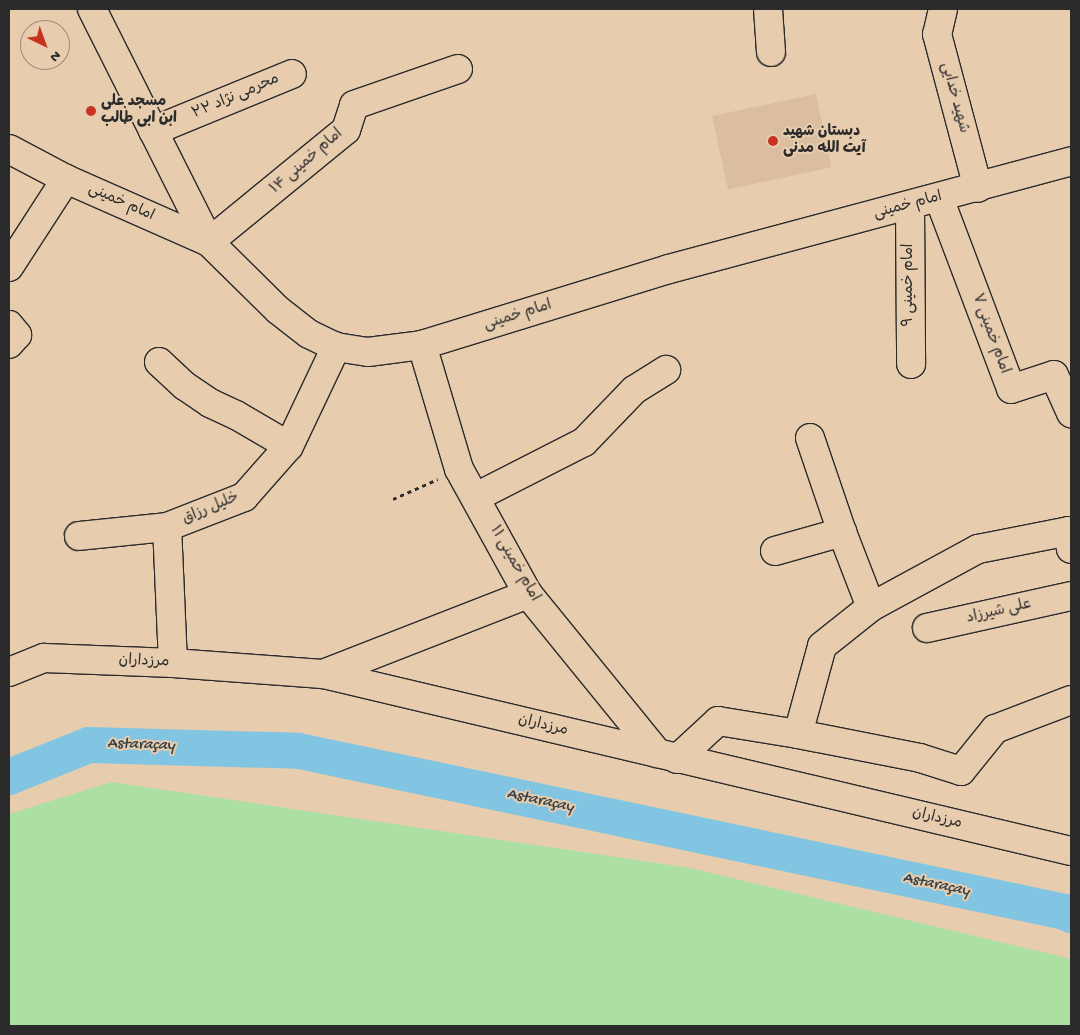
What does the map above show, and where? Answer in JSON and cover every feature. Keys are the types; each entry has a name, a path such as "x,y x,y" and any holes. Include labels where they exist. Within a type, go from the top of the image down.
{"street":[{"path":"92,9 209,242"},
{"path":"768,9 771,52"},
{"name":"شهید خدایی","path":"940,9 937,34 978,188"},
{"name":"امام خمینی ۱۴","path":"209,242 346,130 354,105 458,69"},
{"name":"محرمی نژاد ۲۲","path":"153,132 292,74"},
{"name":"امام خمینی","path":"9,148 66,179 209,242 278,310 309,334 336,347 368,352 422,345 669,269 978,188 1071,161"},
{"path":"9,267 66,179"},
{"name":"امام خمینی ۷","path":"940,198 1011,389 1054,375 1071,413"},
{"name":"امام خمینی ۹","path":"910,205 911,364"},
{"path":"9,325 17,335 9,344"},
{"name":"امام خمینی ۱۱","path":"422,345 459,469 476,496 528,594 667,756"},
{"name":"خلیل رزاق","path":"173,662 167,527 244,497 289,446 336,347"},
{"path":"159,362 185,386 210,404 236,415 289,446"},
{"path":"476,496 584,442 634,390 666,370"},
{"path":"810,438 842,532 871,607"},
{"path":"79,536 167,527"},
{"path":"798,734 822,646 871,607 978,549 1069,531 1071,549"},
{"path":"775,550 842,532"},
{"path":"323,674 528,594"},
{"name":"علی شیرزاد","path":"927,628 1071,596"},
{"name":"مرزداران","path":"9,672 44,658 173,662 323,674 1071,851"},
{"path":"667,756 718,720 920,758 961,771 995,729 1071,700"}],"path":[{"path":"392,499 459,469"}],"shaded area":[{"name":"دبستان شهید آیت الله مدنی","path":"816,94 832,167 728,189 712,116"}],"green space":[{"path":"112,782 690,868 1071,959 1071,1026 9,1026 9,814"}],"waterway":[{"name":"Astaraçay","path":"9,777 89,745 299,751 1065,912 1071,915"}],"place":[{"name":"مسجد علی ابن ابی طالب","path":"91,111"},
{"name":"دبستان شهید آیت الله مدنی","path":"773,141"}]}
